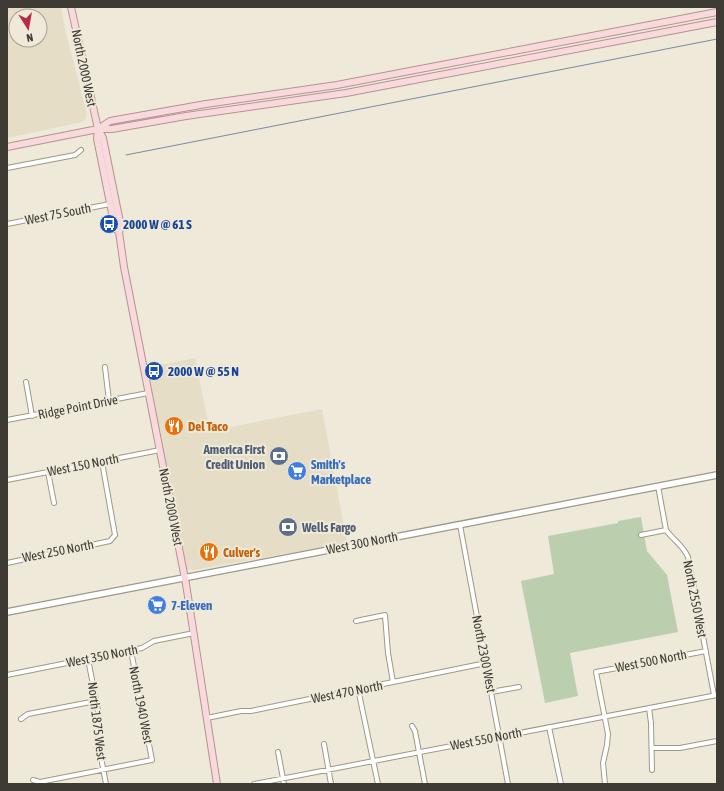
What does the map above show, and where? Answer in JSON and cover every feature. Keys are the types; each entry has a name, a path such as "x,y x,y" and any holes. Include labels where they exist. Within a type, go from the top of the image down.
{"main road":[{"name":"North 2000 West","path":"71,7 98,129 103,138 121,227 119,232 124,267 184,577 217,784"},
{"path":"98,129 110,121 206,104 337,84 717,12"},
{"path":"7,147 98,129 113,129 186,116 346,93 717,22"},
{"name":"North 2000 West","path":"98,129 97,139 110,204 115,228 119,232"},
{"name":"West 300 North","path":"7,612 717,475"}],"street":[{"path":"7,168 75,155 81,150"},
{"name":"West 75 South","path":"7,224 110,204"},
{"path":"104,368 109,401"},
{"path":"26,382 32,416"},
{"name":"Ridge Point Drive","path":"7,420 148,393"},
{"name":"West 150 North","path":"7,480 160,450"},
{"name":"West 250 North","path":"7,562 110,541 115,535 102,462"},
{"path":"48,472 54,504"},
{"path":"641,535 666,530 658,486"},
{"name":"North 2300 West","path":"460,525 508,784"},
{"name":"North 2550 West","path":"666,530 670,536 680,544 688,557 715,695"},
{"path":"356,620 385,615 388,653 393,682"},
{"name":"West 350 North","path":"7,675 131,651 142,648 154,641 194,633"},
{"name":"North 1940 West","path":"104,770 152,760 131,651"},
{"name":"West 500 North","path":"604,716 596,672 706,651"},
{"name":"North 1875 West","path":"88,659 100,721 98,741 106,784"},
{"name":"West 470 North","path":"207,718 241,711 251,711 486,663"},
{"path":"491,692 519,687"},
{"path":"358,689 378,784"},
{"name":"West 550 North","path":"254,784 715,695"},
{"path":"21,719 28,714 96,701"},
{"path":"649,708 651,723 652,770"},
{"path":"604,716 608,734 607,745 602,763 605,784"},
{"path":"412,726 415,731 425,784"},
{"path":"549,727 561,784"},
{"path":"652,748 680,748 717,741"},
{"path":"324,744 331,784"},
{"path":"278,752 284,784"},
{"path":"32,780 40,782 104,770"}],"shaded area":[{"path":"7,7 61,7 65,29 87,114 83,122 7,138"},
{"path":"195,358 210,431 322,409 347,543 193,570 186,569 146,368"}],"green space":[{"path":"641,517 647,551 667,575 678,632 570,653 578,696 545,703 521,581 554,574 548,536 618,523 618,521"}],"waterway":[{"path":"126,155 717,39"}],"place":[{"name":"2000 W @ 61 S","path":"109,224"},
{"name":"2000 W @ 55 N","path":"154,371"},
{"name":"Del Taco","path":"174,426"},
{"name":"America First Credit Union","path":"279,456"},
{"name":"Smith's Marketplace","path":"297,471"},
{"name":"Wells Fargo","path":"288,527"},
{"name":"Culver's","path":"209,552"},
{"name":"7-Eleven","path":"157,605"}]}
